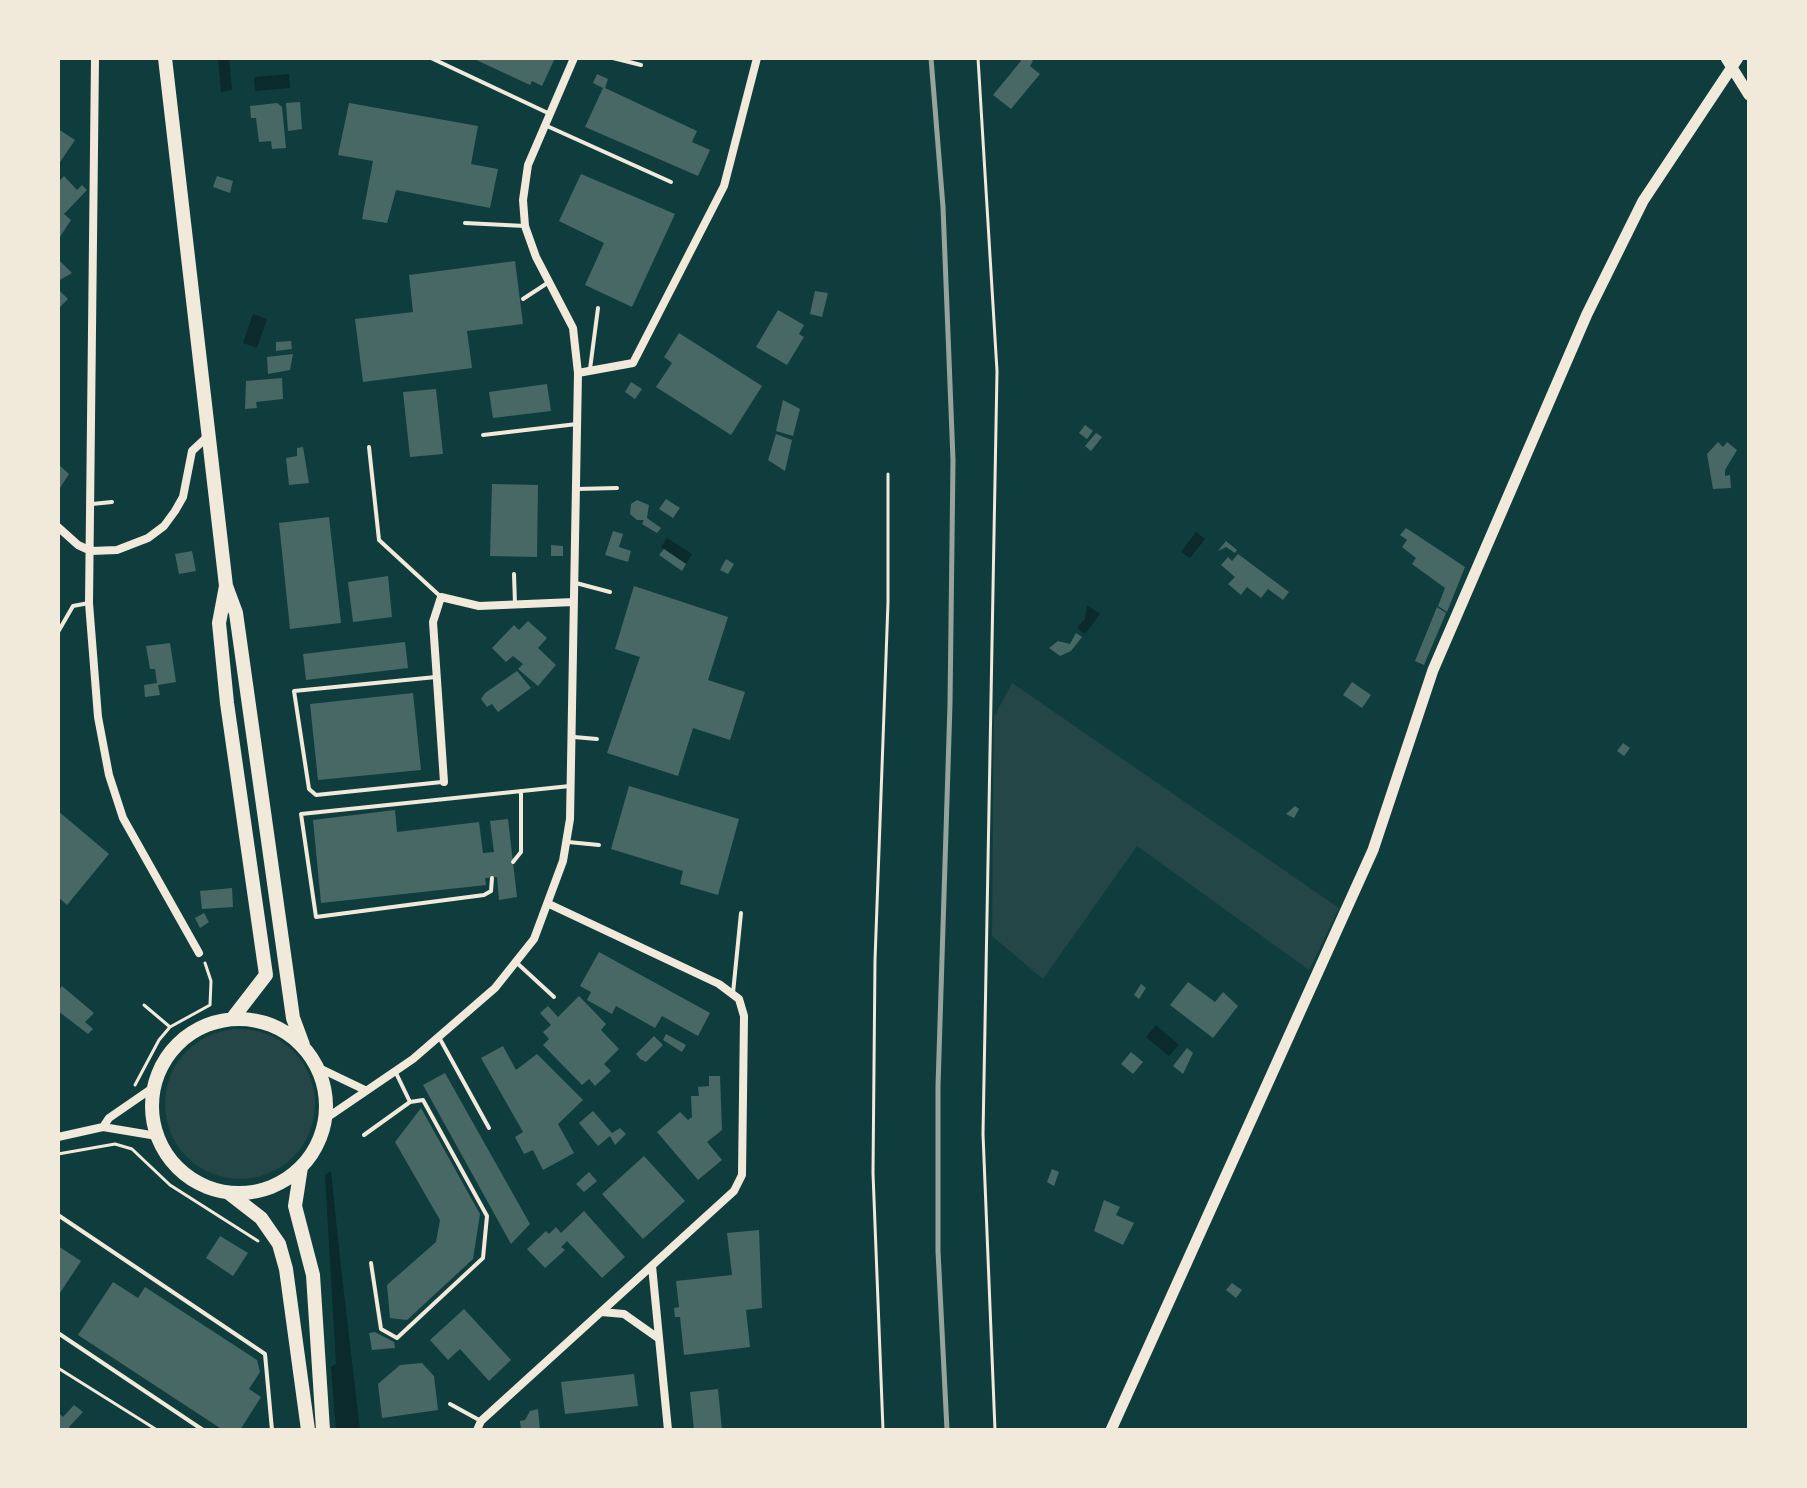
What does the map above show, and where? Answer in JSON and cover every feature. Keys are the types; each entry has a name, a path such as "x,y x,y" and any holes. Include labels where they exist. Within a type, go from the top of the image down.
{"main road":[{"path":"165,58 206,438 226,586 236,613 293,1018 303,1045 317,1067 325,1092 325,1119 317,1145 301,1167 267,1189 226,1192 211,1188 184,1173 157,1136 152,1103 160,1069 182,1040 214,1022 232,1019 262,1022 303,1045"},
{"path":"226,586 219,623 266,975 259,989 232,1019"},
{"path":"301,1167 295,1206 313,1275 323,1430"},
{"path":"226,1192 261,1218 279,1244 286,1269 308,1430"}],"street":[{"path":"95,58 89,603 98,717 109,775 129,830 199,953"},
{"path":"325,1119 439,1037 495,988 534,939 549,904 565,842 570,786 578,373 573,328 525,226 523,200 528,165 574,58"},
{"path":"578,373 633,363 724,186 757,58"},
{"path":"1111,1430 1373,850 1433,670 1587,314 1643,201 1729,64 1738,58"},
{"path":"1729,64 1749,95"},
{"path":"58,527 78,545 91,551 117,550 148,538 164,526 183,497 192,451 206,438"},
{"path":"444,782 433,622 441,597 479,606 574,602"},
{"path":"479,1426 734,1191 742,1175 744,1016 739,999 719,984 549,904"},
{"path":"317,1067 365,1090"},
{"path":"103,1127 109,1118 154,1087"},
{"path":"58,1137 103,1127 157,1136"},
{"path":"652,1266 668,1430"},
{"path":"601,1312 624,1314 659,1338"}],"lane":[{"path":"431,58 550,114"},
{"path":"613,58 641,65"},
{"path":"545,125 671,182"},
{"path":"465,223 525,226"},
{"path":"523,299 549,282"},
{"path":"590,371 598,308"},
{"path":"483,435 577,424"},
{"path":"369,447 379,540 441,597"},
{"path":"575,489 617,488"},
{"path":"92,504 112,502"},
{"path":"514,574 515,604"},
{"path":"574,582 610,592"},
{"path":"58,632 73,606 89,603"},
{"path":"436,677 294,691 309,789 316,795 444,782"},
{"path":"571,737 597,739"},
{"path":"492,878 491,891 484,895 316,917 301,814 570,786"},
{"path":"513,862 521,852 521,791"},
{"path":"565,842 599,845"},
{"path":"733,995 741,913"},
{"path":"515,962 554,997"},
{"path":"439,1037 489,1128"},
{"path":"395,1070 410,1102"},
{"path":"364,1135 410,1102 423,1100 487,1216 483,1258 397,1338 381,1329 371,1263"},
{"path":"58,1215 265,1354 272,1430"},
{"path":"58,1333 203,1430"},
{"path":"450,1404 479,1426"}],"path":[{"path":"978,58 997,371 983,1134 995,1430"},
{"path":"883,1430 873,1173 875,960 888,602 888,474"},
{"path":"133,1089 159,1040 170,1027 210,1005 211,981 199,953"},
{"path":"144,1005 170,1027"},
{"path":"127,1129 132,1149"},
{"path":"58,1154 115,1144 132,1149 170,1185 262,1244"},
{"path":"58,1368 157,1430"}],"shaded area":[{"path":"229,58 232,90 221,92 218,59"},
{"path":"289,74 290,88 255,91 254,77"},
{"path":"253,314 267,319 257,348 243,343"},
{"path":"1196,532 1205,539 1190,558 1181,552"},
{"path":"667,538 692,554 686,564 661,547"},
{"path":"1087,605 1100,614 1085,634 1077,628 1085,619"},
{"path":"1012,683 1339,908 1309,970 1137,846 1043,979 992,936 994,717"},
{"path":"1156,1025 1179,1045 1169,1056 1146,1037"},
{"path":"240,1029 269,1035 293,1051 309,1075 315,1104 309,1133 293,1157 269,1173 240,1179 211,1173 187,1157 171,1133 165,1104 171,1075 187,1051 211,1035"},
{"path":"331,1171 360,1430 336,1430 331,1367 336,1364 325,1175"}],"building":[{"path":"472,58 555,58 542,86 532,81 530,85"},
{"path":"1018,58 1029,58 1033,61 1030,66 1040,74 1011,109 993,95 1021,61"},
{"path":"597,74 608,79 605,88 697,131 692,142 710,150 698,176 585,127 603,88 593,83"},
{"path":"300,102 302,129 288,131 286,103"},
{"path":"277,103 282,107 286,148 272,149 271,141 259,142 256,118 251,118 250,106"},
{"path":"349,103 478,126 471,164 498,169 490,208 396,190 387,223 362,219 373,161 338,155"},
{"path":"58,129 75,140 58,165"},
{"path":"581,174 675,214 632,307 585,285 604,243 559,221"},
{"path":"64,176 77,190 82,185 87,190 64,214 71,220 58,240 58,182"},
{"path":"217,176 233,181 230,193 213,187"},
{"path":"58,259 72,273 58,281"},
{"path":"515,261 523,324 467,331 472,368 363,382 355,319 413,312 409,275"},
{"path":"58,289 68,299 58,309"},
{"path":"815,291 828,293 822,317 810,314"},
{"path":"778,310 804,325 799,334 804,337 787,365 756,347"},
{"path":"679,333 762,386 731,435 656,387 672,363 664,357"},
{"path":"291,341 292,349 276,351 276,342"},
{"path":"293,354 290,370 268,374 267,357"},
{"path":"282,378 283,399 256,402 257,408 245,409 246,381"},
{"path":"631,382 642,389 635,399 625,392"},
{"path":"547,384 551,411 493,418 489,392"},
{"path":"436,389 443,454 410,457 403,392"},
{"path":"783,400 800,409 793,436 776,431"},
{"path":"1085,425 1093,431 1087,439 1079,433"},
{"path":"1096,433 1102,437 1091,451 1085,446"},
{"path":"776,434 792,440 785,471 768,460"},
{"path":"1718,442 1723,447 1727,442 1737,450 1725,470 1725,476 1730,475 1731,488 1713,489 1707,454"},
{"path":"303,447 309,483 289,485 286,458 297,456 297,448"},
{"path":"58,464 69,474 58,491"},
{"path":"492,484 538,485 537,557 490,556"},
{"path":"666,499 680,508 673,518 659,509"},
{"path":"637,500 649,505 647,518 661,528 657,533 642,524 644,520 637,520 630,514 631,504"},
{"path":"329,517 341,623 290,629 279,523"},
{"path":"1406,528 1465,567 1447,612 1438,606 1445,588 1412,564 1416,558 1402,547 1407,540 1400,535"},
{"path":"613,531 623,534 619,547 631,551 628,562 605,555"},
{"path":"1226,541 1237,550 1235,553 1226,547 1218,551"},
{"path":"551,545 563,546 563,556 551,556"},
{"path":"664,549 686,564 682,571 659,555"},
{"path":"192,551 196,571 179,574 175,554"},
{"path":"1238,554 1289,592 1283,600 1268,589 1261,598 1247,587 1241,595 1228,584 1235,577 1221,565 1228,557 1232,561"},
{"path":"726,559 734,564 728,574 720,570"},
{"path":"388,576 392,617 353,622 348,582"},
{"path":"634,586 728,617 708,680 745,692 730,740 693,728 678,776 607,753 640,657 615,649"},
{"path":"1437,607 1446,613 1424,665 1415,661"},
{"path":"528,621 547,638 538,648 556,665 538,686 518,669 523,664 513,656 506,662 492,648 514,625 519,630"},
{"path":"1076,633 1082,637 1071,651 1060,656 1049,648 1058,641 1070,644"},
{"path":"405,642 408,668 306,680 303,654"},
{"path":"170,643 176,682 158,685 160,695 145,697 144,685 157,683 155,669 150,669 146,646"},
{"path":"517,671 531,688 498,712 492,704 487,707 481,699 485,693"},
{"path":"1352,682 1371,695 1362,708 1343,695"},
{"path":"413,693 421,770 318,780 310,704"},
{"path":"1623,743 1630,748 1624,756 1617,751"},
{"path":"629,786 739,819 718,895 680,884 683,871 611,849"},
{"path":"1295,806 1299,809 1294,818 1286,814"},
{"path":"395,810 397,832 479,822 483,853 494,852 490,821 508,819 517,897 499,900 497,877 485,878 486,885 321,903 313,820"},
{"path":"58,811 109,854 67,905 58,897"},
{"path":"232,888 233,907 202,909 200,891"},
{"path":"204,913 209,922 200,928 195,918"},
{"path":"599,952 710,1013 698,1036 662,1016 655,1028 616,1006 612,1014 587,1000 591,992 580,986"},
{"path":"1188,982 1215,1002 1223,992 1238,1006 1213,1038 1170,1005"},
{"path":"1141,984 1146,988 1139,999 1134,995"},
{"path":"62,986 94,1013 85,1022 93,1029 88,1034 58,1011 58,991"},
{"path":"579,996 606,1024 601,1030 619,1049 604,1064 611,1071 595,1086 589,1079 582,1085 543,1045 549,1039 543,1032 551,1025 540,1013 548,1006 558,1017"},
{"path":"666,1034 686,1045 682,1052 663,1040"},
{"path":"654,1036 663,1045 646,1062 636,1054"},
{"path":"503,1046 516,1070 537,1054 583,1100 558,1124 574,1153 543,1170 533,1150 524,1154 515,1137 523,1132 481,1058"},
{"path":"1187,1048 1193,1053 1183,1074 1173,1066"},
{"path":"1131,1052 1143,1062 1133,1074 1121,1064"},
{"path":"445,1073 530,1224 511,1244 423,1085"},
{"path":"709,1076 720,1076 722,1130 707,1142 722,1160 698,1180 657,1132 680,1112 688,1120 692,1117 691,1096 699,1096 698,1087 709,1086"},
{"path":"421,1108 480,1214 473,1259 407,1320 390,1318 387,1285 436,1242 440,1220 395,1142"},
{"path":"593,1111 612,1133 620,1128 626,1134 615,1145 610,1136 598,1146 579,1123"},
{"path":"644,1156 685,1201 643,1239 602,1194"},
{"path":"1052,1169 1059,1172 1054,1186 1047,1182"},
{"path":"589,1172 597,1181 584,1192 576,1184"},
{"path":"1104,1200 1120,1207 1116,1215 1134,1223 1123,1245 1094,1231"},
{"path":"584,1211 625,1257 602,1278 567,1241 561,1247 565,1250 545,1268 527,1249 546,1231 549,1234 556,1227 561,1233"},
{"path":"759,1230 762,1308 746,1310 750,1347 684,1355 680,1317 675,1317 674,1308 679,1307 676,1281 732,1275 727,1233"},
{"path":"220,1236 248,1253 233,1276 206,1258"},
{"path":"58,1246 81,1261 58,1296"},
{"path":"113,1282 138,1298 145,1287 257,1360 260,1372 249,1389 261,1397 240,1430 223,1430 78,1335"},
{"path":"1232,1283 1242,1290 1236,1298 1226,1290"},
{"path":"464,1309 511,1360 489,1381 460,1349 448,1360 430,1340"},
{"path":"375,1332 394,1342 395,1348 372,1350 369,1333"},
{"path":"422,1363 434,1376 438,1410 382,1418 378,1384 400,1365"},
{"path":"634,1374 638,1406 565,1414 561,1382"},
{"path":"718,1389 722,1430 694,1430 690,1392"},
{"path":"74,1405 83,1412 69,1427 72,1430 58,1430 58,1412 63,1417"},
{"path":"538,1409 540,1430 521,1430 520,1421 525,1420 530,1411"}],"railway":[{"path":"931,58 943,207 953,460 950,704 938,1086 938,1251 947,1430"}]}
